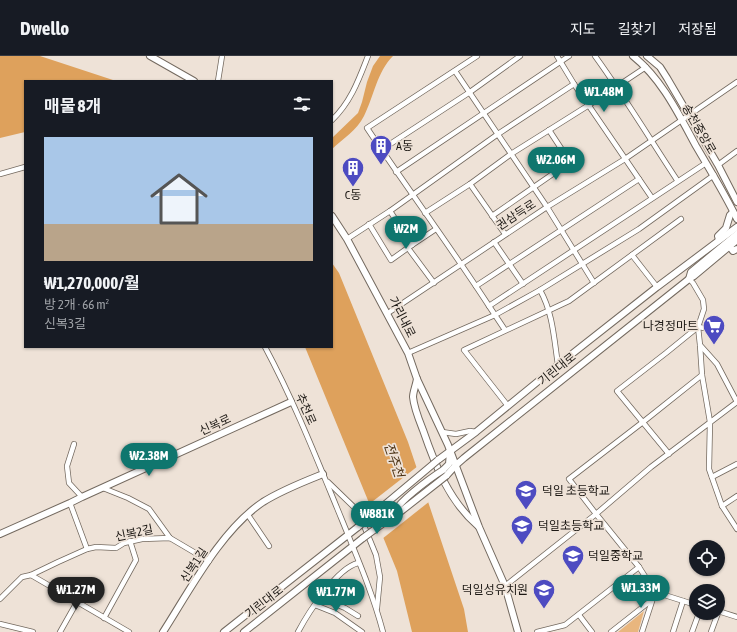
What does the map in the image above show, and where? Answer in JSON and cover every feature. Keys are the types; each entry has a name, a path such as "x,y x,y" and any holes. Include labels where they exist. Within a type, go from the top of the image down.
{"street":[{"path":"150,56 192,80"},
{"path":"218,80 222,56"},
{"path":"333,119 352,96 368,56"},
{"path":"477,56 367,128 396,172 462,264 505,330"},
{"path":"381,150 470,92 520,56"},
{"path":"557,56 574,84 652,198"},
{"path":"396,172 569,56"},
{"path":"595,56 617,86 651,142 677,180"},
{"name":"송천중앙로","path":"633,56 656,79 714,175 735,212 737,219"},
{"name":"송천중앙로","path":"647,56 660,67 718,165 737,202"},
{"path":"426,213 470,184 511,154 646,68"},
{"path":"455,71 547,207 594,283"},
{"name":"권삼득로","path":"388,313 505,234 625,160 737,82"},
{"path":"347,239 390,211 498,134 574,84"},
{"path":"492,216 570,162 549,130"},
{"path":"718,165 737,151"},
{"path":"489,306 677,180 706,163"},
{"path":"0,174 24,168"},
{"path":"408,353 494,315 540,290 639,229 714,175"},
{"path":"476,286 639,179"},
{"path":"470,184 505,234"},
{"path":"390,211 434,283"},
{"path":"719,240 718,236 726,228 730,215 735,212"},
{"name":"가리내로","path":"333,218 347,239 388,313 408,353 417,379 456,465 479,527 504,586 518,632"},
{"path":"508,406 464,350 569,301 681,219"},
{"path":"369,224 391,260 436,229"},
{"name":"기린대로","path":"224,632 357,528 438,460 476,432 558,365 657,287 737,227"},
{"path":"737,234 691,272 689,278 703,300 704,309 698,327 702,375 710,422 710,469 722,506 737,529"},
{"name":"기린대로","path":"244,632 363,538 395,516 446,476 456,465 689,278 694,276 737,240"},
{"path":"494,242 523,284"},
{"path":"730,246 733,251 737,249"},
{"path":"632,255 657,287"},
{"path":"540,290 550,310 558,365"},
{"path":"669,454 617,391 698,327 711,329"},
{"path":"504,586 596,514 651,467 737,402 716,364 700,345"},
{"name":"추천로","path":"265,348 292,402 323,474 327,480 358,511 376,555 380,577 377,609"},
{"path":"689,602 655,592 639,567 569,479 702,375"},
{"path":"417,379 413,397 430,452 448,490 470,519 479,527"},
{"name":"신복로","path":"0,534 70,504 82,497 292,402"},
{"path":"442,432 456,434 470,431 476,432"},
{"path":"74,444 67,466 69,482 82,497"},
{"name":"기린대로","path":"393,516 393,511 401,503 449,464 450,451"},
{"path":"712,477 737,464"},
{"name":"신복1길","path":"164,632 225,538 248,515 262,503 283,490 323,474"},
{"name":"추천로","path":"327,480 377,609 383,632"},
{"path":"103,488 128,498 149,509 170,538"},
{"path":"722,506 737,496"},
{"path":"70,504 87,549"},
{"path":"248,515 269,546"},
{"name":"신복2길","path":"0,599 22,577 31,576 87,549 96,547 116,548 130,541 148,538 170,538 209,561"},
{"path":"104,618 136,560 130,541"},
{"path":"298,632 308,613 345,569 358,563"},
{"path":"537,632 565,625 580,615 639,567"},
{"path":"31,576 130,632"},
{"path":"642,632 655,592"},
{"path":"321,598 345,608 358,616"},
{"path":"611,632 653,599"},
{"path":"673,632 684,601"},
{"path":"60,632 77,602"},
{"path":"315,605 335,613 362,632"},
{"path":"725,614 737,617"},
{"path":"580,615 592,632"},
{"path":"692,632 696,620"},
{"path":"712,632 716,620"},
{"path":"0,624 33,632"}],"shaded area":[{"path":"644,611 638,632 618,632"}],"water":[{"path":"0,56 40,56 113,80 24,80 24,132 0,138"},
{"path":"380,56 393,56 379,77 361,121 354,130 333,148 333,137 358,113 373,66"},
{"name":"전주천","path":"333,264 339,273 408,442 464,609 468,632 412,632 397,571 305,348 333,348"}],"pier":[{"path":"418,466 430,501 382,539 368,505"}],"place":[{"name":"A동","path":"381,166"},
{"name":"C동","path":"353,188"},
{"name":"나경정마트","path":"714,346"},
{"name":"덕일 초등학교","path":"526,510"},
{"name":"덕일초등학교","path":"522,546"},
{"name":"덕일중학교","path":"573,576"},
{"name":"덕일성유치원","path":"544,610"}]}
